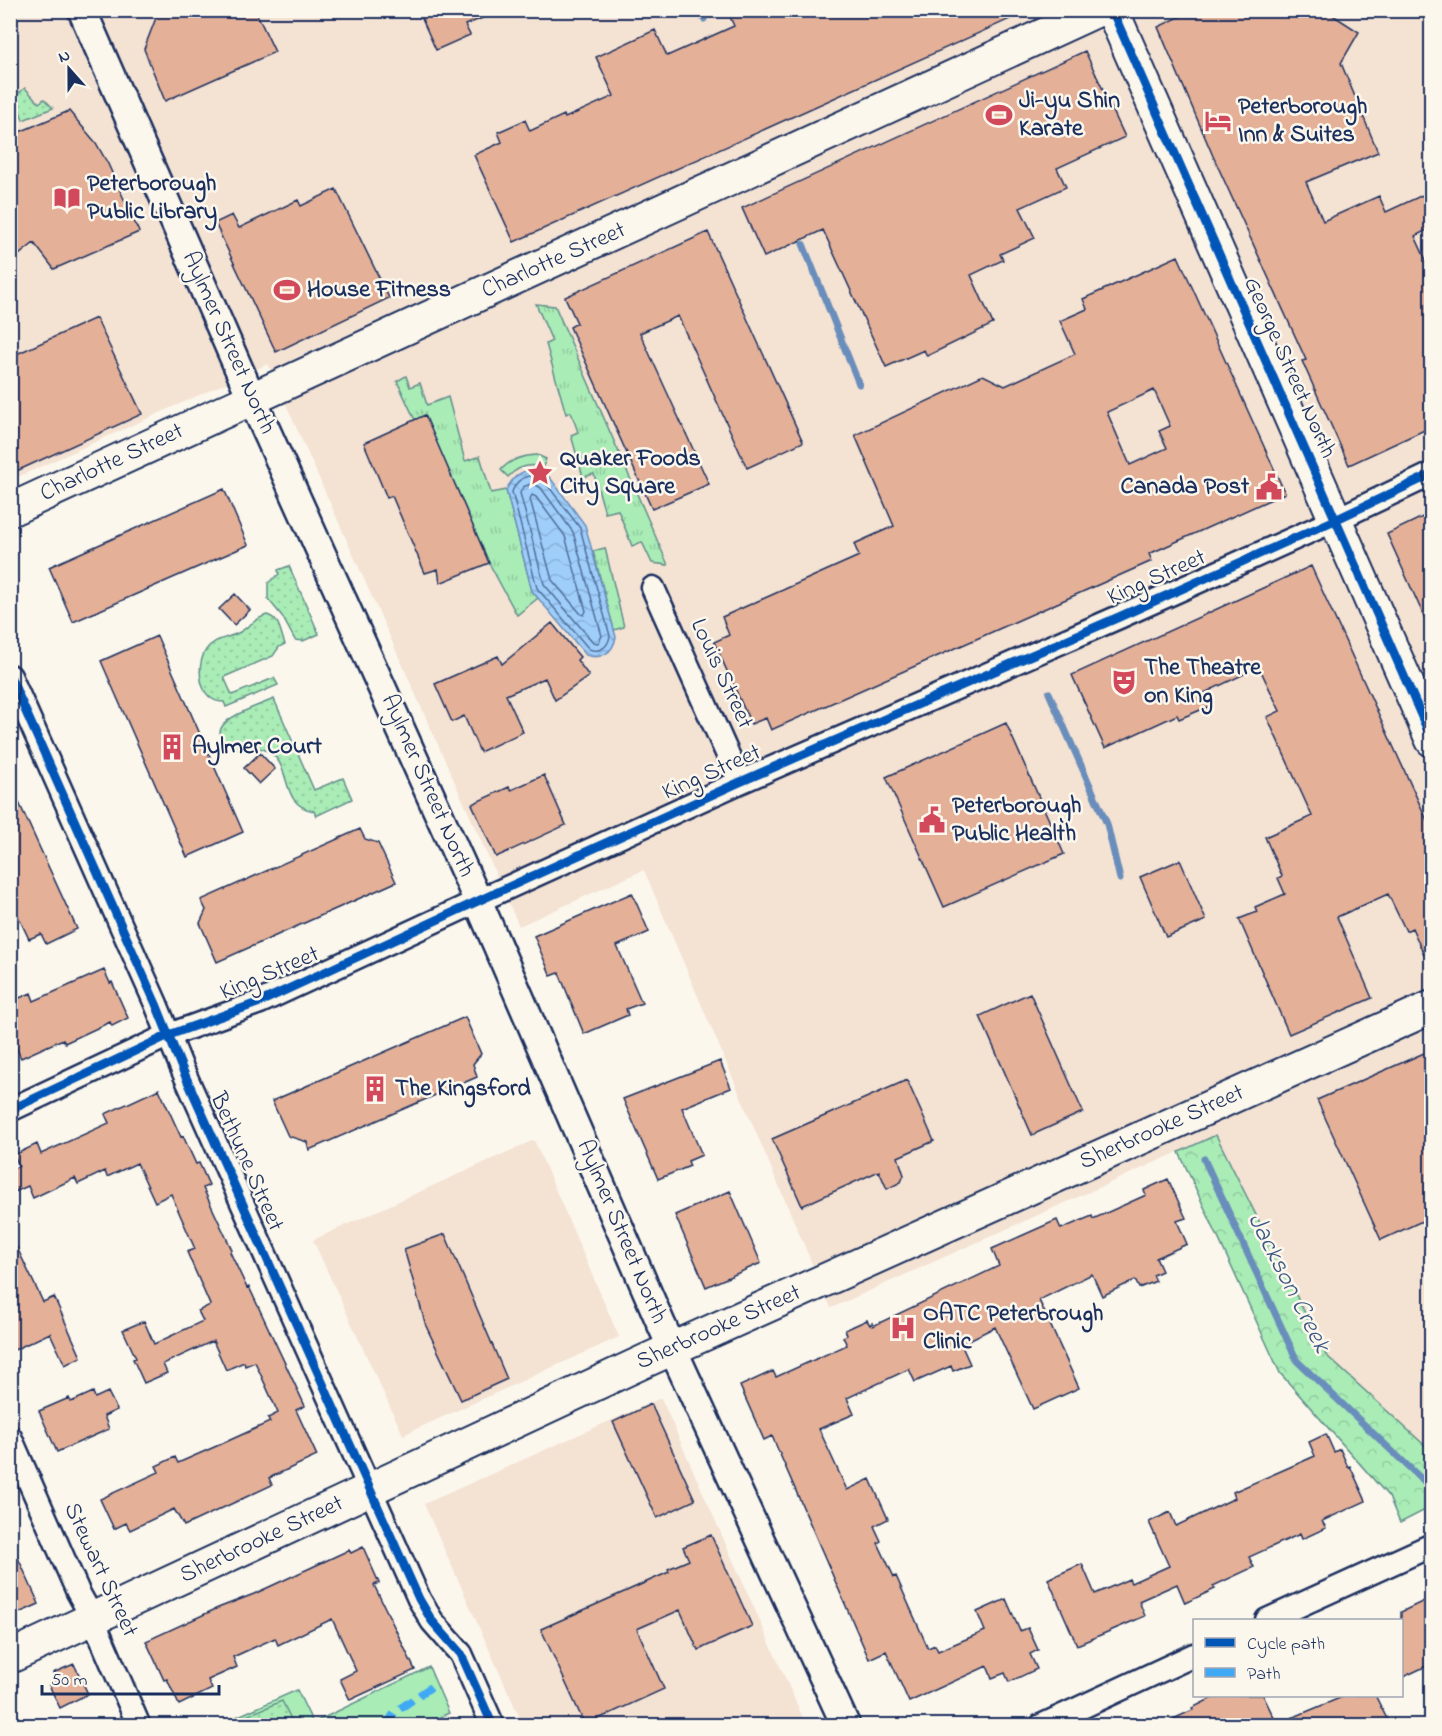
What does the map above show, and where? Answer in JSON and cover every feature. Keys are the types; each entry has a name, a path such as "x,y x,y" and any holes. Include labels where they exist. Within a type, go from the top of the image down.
{"main road":[{"name":"Charlotte Street","path":"10,510 1098,10"},
{"name":"George Street North","path":"1112,10 1431,740"},
{"name":"Sherbrooke Street","path":"10,1657 672,1349 1431,1007"}],"street":[{"name":"Aylmer Street North","path":"82,10 252,399 478,901 672,1349 846,1725"},
{"name":"King Street","path":"10,1110 169,1035 260,1002 740,782 1119,617 1335,520 1431,474"},
{"name":"Louis Street","path":"652,588 740,782"},
{"name":"Bethune Street","path":"10,676 419,1599 432,1621 461,1654 493,1725"},
{"name":"Stewart Street","path":"10,1437 140,1725"},
{"path":"1269,1619 1431,1545"},
{"path":"1041,1725 1193,1654"}],"shaded area":[{"path":"11,11 1431,11 1431,1451 1326,1355 1216,1135 831,1308 644,870 519,926 268,364 11,480"},
{"path":"534,1140 619,1337 403,1435 313,1240"},
{"path":"661,1398 806,1725 523,1725 424,1504"}],"green space":[{"path":"25,88 39,103 44,99 53,108 23,120 15,96"},
{"path":"536,304 555,306 668,565 652,563 642,542 632,546 618,510 605,513 594,474 583,477 571,435 578,432 571,412 566,414 546,344 552,341"},
{"path":"406,376 410,387 420,383 427,405 448,397 465,461 480,456 491,493 506,490 532,591 538,598 517,615 489,563 425,416 415,420 397,381"},
{"path":"537,455 546,459 543,467 524,466 508,477 501,470 517,459"},
{"path":"605,548 624,627 614,630 593,551"},
{"path":"289,566 319,634 303,641 295,640 282,616 268,599 268,583 279,574 278,570"},
{"path":"267,615 278,623 285,644 279,647 273,656 224,677 232,695 274,678 278,685 226,707 224,702 209,697 204,690 200,674 206,650 218,640 240,632"},
{"path":"274,699 314,790 343,778 352,799 316,816 314,811 302,807 295,800 280,763 273,755 260,748 234,749 223,740 220,732 224,724 243,712"},
{"path":"1216,1135 1326,1355 1431,1451 1431,1507 1400,1523 1389,1497 1280,1373 1179,1152"},
{"path":"429,1667 449,1713 421,1725 216,1726 297,1690 313,1723"},
{"path":"282,1701 294,1725 225,1725"}],"water":[{"path":"534,468 544,472 551,479 585,525 616,637 609,651 601,656 586,655 532,591 506,490 517,476"}],"building":[{"path":"159,10 255,10 275,52 165,101 144,49"},
{"path":"418,10 498,10 498,12 465,25 470,35 436,50"},
{"path":"727,10 1030,10 514,242 474,155 502,142 498,132 525,120 530,131 614,96 596,57 655,30 667,56 734,26"},
{"path":"1194,10 1325,10 1359,32 1341,63 1378,152 1306,182 1323,221 1379,196 1386,212 1427,193 1431,204 1431,228 1415,236 1431,271 1431,427 1349,465 1302,361 1306,360 1213,156 1158,27"},
{"path":"1085,51 1125,137 1057,168 1066,187 1020,208 1035,238 1000,254 1003,260 971,275 993,324 927,356 924,350 886,367 823,230 764,257 742,208"},
{"name":"Peterborough Public Library","path":"69,111 96,143 139,232 54,269 34,243 10,262 10,136"},
{"path":"336,189 389,298 276,352 215,223 232,215 239,228 298,200 301,206"},
{"path":"708,232 803,442 747,468 678,316 640,333 709,484 652,509 570,327 577,323 565,297"},
{"path":"1178,256 1285,493 1149,554 1152,561 771,730 766,718 751,724 714,642 729,635 722,617 859,556 854,544 894,526 855,435 983,375 1005,386 1075,354 1060,321 1087,309 1083,299","holes":["1154,390 1170,426 1159,431 1167,448 1130,465 1107,412"]},
{"path":"96,318 142,414 10,474 10,357"},
{"path":"425,415 489,563 440,583 438,569 425,573 392,496 387,498 364,443"},
{"path":"224,489 248,545 73,622 49,567"},
{"path":"1431,513 1431,632 1387,534"},
{"path":"1311,566 1431,829 1431,970 1412,928 1406,931 1388,894 1337,917 1372,998 1289,1034 1239,919 1257,912 1255,907 1285,894 1278,878 1282,876 1265,837 1312,816 1267,717 1280,711 1259,667 1204,693 1210,706 1179,719 1177,715 1105,748 1072,675"},
{"path":"235,594 250,610 234,625 219,609"},
{"path":"552,623 580,657 577,660 589,676 555,700 545,678 506,695 523,732 480,752 464,716 452,722 435,684 498,656 502,664"},
{"name":"Aylmer Court","path":"157,636 243,832 187,857 101,661"},
{"path":"1006,723 1064,854 944,907 886,777"},
{"path":"260,753 275,769 259,784 244,768"},
{"path":"544,775 566,825 496,857 472,804 509,787 511,790"},
{"path":"10,783 77,929 46,944 41,934 29,939 10,899"},
{"path":"360,829 365,839 378,843 396,882 217,962 200,923 206,910 201,900"},
{"path":"1180,860 1206,920 1166,937 1140,877"},
{"path":"632,893 649,932 617,946 642,1003 626,1009 628,1015 584,1034 559,973 551,976 534,936"},
{"path":"104,970 128,1018 112,1026 110,1022 65,1043 63,1039 21,1058 10,1034 10,1002 31,993 34,1001"},
{"path":"1030,993 1083,1112 1032,1135 980,1016"},
{"name":"The Kingsford","path":"465,1017 481,1054 473,1064 477,1077 309,1150 307,1142 288,1136 272,1101"},
{"path":"1431,1050 1431,1217 1381,1240 1317,1100"},
{"path":"720,1061 731,1088 682,1108 702,1155 688,1161 690,1166 658,1179 623,1099"},
{"path":"907,1080 934,1141 898,1157 904,1175 901,1182 887,1189 879,1171 802,1206 772,1139"},
{"path":"159,1089 181,1137 183,1136 196,1164 199,1163 209,1185 203,1188 232,1250 230,1252 305,1406 296,1410 317,1456 269,1478 272,1485 184,1526 174,1509 130,1530 126,1523 114,1529 100,1499 159,1472 156,1466 175,1457 178,1463 270,1422 268,1418 278,1413 255,1362 245,1366 244,1362 226,1370 213,1341 163,1364 167,1373 144,1383 123,1330 144,1321 154,1344 203,1321 198,1311 210,1305 187,1252 195,1249 171,1194 155,1202 137,1163 107,1177 105,1171 78,1184 75,1178 33,1198 28,1186 10,1194 10,1170 19,1166 14,1155 37,1144 41,1154 109,1123 105,1114"},
{"path":"1168,1179 1186,1218 1177,1221 1187,1244 1156,1258 1162,1271 1153,1275 1156,1281 1139,1288 1135,1280 1102,1296 1092,1274 1039,1300 1079,1388 1033,1409 995,1327 961,1344 970,1364 953,1371 951,1366 915,1382 909,1369 847,1398 854,1414 819,1429 847,1490 870,1479 888,1519 874,1526 881,1541 878,1543 894,1577 896,1576 928,1648 935,1645 938,1651 985,1631 977,1612 1006,1599 1020,1631 1028,1628 1038,1650 1030,1654 1037,1669 1009,1682 1005,1673 992,1678 987,1666 909,1702 886,1651 869,1659 772,1436 764,1440 740,1386 773,1371 776,1377 847,1345 843,1337 847,1335 845,1330 867,1320 873,1326 999,1266 992,1249 1057,1220 1061,1229 1092,1216 1093,1219 1146,1195 1144,1190"},
{"path":"730,1191 761,1263 706,1287 675,1215"},
{"path":"10,1233 43,1302 54,1297 81,1357 65,1365 50,1333 10,1352"},
{"path":"445,1234 507,1379 461,1400 426,1326 404,1249"},
{"path":"93,1392 95,1398 108,1392 117,1410 104,1416 109,1429 57,1452 39,1411 69,1398 71,1402"},
{"path":"651,1404 695,1500 657,1518 613,1422"},
{"path":"1326,1434 1334,1452 1340,1449 1366,1501 1322,1521 1326,1528 1302,1539 1300,1534 1249,1557 1254,1567 1213,1586 1215,1589 1185,1603 1177,1584 1139,1601 1145,1616 1077,1645 1048,1579 1082,1564 1095,1594 1129,1579 1131,1583 1169,1566 1149,1522 1170,1512 1176,1526 1235,1498 1233,1492 1315,1456 1309,1442"},
{"path":"711,1535 752,1626 698,1650 680,1610 637,1629 664,1689 585,1725 541,1629 669,1572 668,1569 689,1560 683,1547"},
{"path":"10,1540 39,1604 10,1617"},
{"path":"363,1547 379,1583 374,1585 415,1670 350,1700 340,1679 356,1671 332,1619 278,1645 275,1638 233,1657 237,1667 208,1680 212,1689 179,1705 167,1679 164,1680 146,1641 349,1550 351,1553"},
{"path":"1426,1600 1431,1611 1431,1664 1403,1677 1403,1619 1401,1619 1401,1612"},
{"path":"74,1664 88,1694 60,1708 49,1685 57,1681 53,1673"},
{"path":"1214,1697 1264,1697 1277,1724 1342,1697 1376,1697 1390,1725 1160,1725 1193,1710 1192,1708"}],"waterway":[{"name":"Jackson Creek","path":"698,10 704,19"},
{"name":"Jackson Creek","path":"803,244 859,384"},
{"name":"Jackson Creek","path":"1049,693 1107,824 1120,879"},
{"name":"Jackson Creek","path":"1204,1159 1297,1361 1432,1489"}],"marked path":[{"path":"386,1726 395,1712 431,1687"}],"cycle path":[{"path":"1112,10 1432,740"},
{"path":"10,1110 169,1035 260,1002 740,782 1119,617 1432,474"},
{"path":"10,676 419,1599 432,1621 461,1654 493,1726"}],"place":[{"name":"Ji-yu Shin Karate","path":"999,115"},
{"name":"Peterborough Inn & Suites","path":"1218,121"},
{"name":"Peterborough Public Library","path":"67,198"},
{"name":"House Fitness","path":"287,290"},
{"name":"Quaker Foods City Square","path":"540,473"},
{"name":"Canada Post","path":"1269,487"},
{"name":"The Theatre on King","path":"1124,682"},
{"name":"Aylmer Court","path":"172,747"},
{"name":"Peterborough Public Health","path":"932,820"},
{"name":"The Kingsford","path":"375,1089"},
{"name":"OATC Peterbrough Clinic","path":"903,1328"}]}
